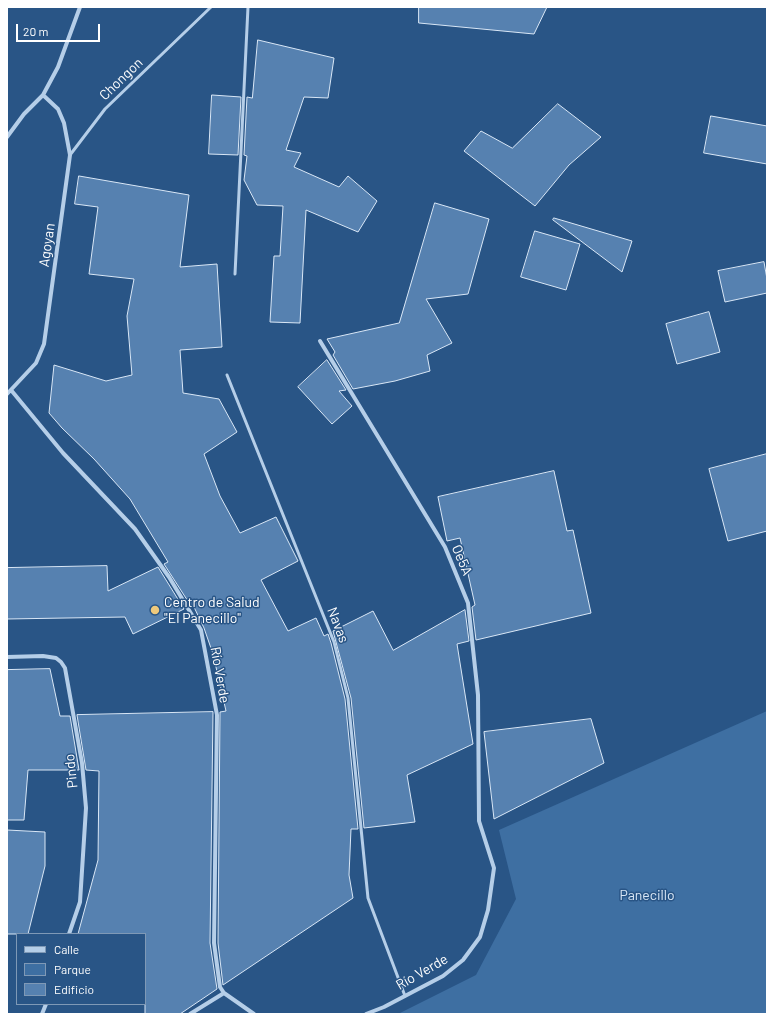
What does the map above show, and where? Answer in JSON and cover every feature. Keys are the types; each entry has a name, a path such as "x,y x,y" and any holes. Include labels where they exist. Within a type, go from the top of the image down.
{"street":[{"path":"7,137 24,114 43,95 58,67 80,7"},
{"name":"Agoyan","path":"7,394 36,363 44,344 70,155 64,123 58,109 43,95"},
{"name":"Oe5A","path":"320,341 445,547 468,603 478,695 479,821"},
{"name":"Río Verde","path":"11,390 19,398 37,424 135,530 169,577 201,630 217,715 214,944 220,987 224,993"},
{"name":"Pindo","path":"7,657 51,657 61,662 65,668 82,763 86,808 80,902 69,933"},
{"name":"Río Verde","path":"366,1014 405,996 442,976 463,960 480,937 488,910 494,868 479,821"},
{"path":"190,1014 224,993 254,1014"}],"lane":[{"name":"Chongon","path":"70,155 105,109 211,7"},
{"path":"235,274 248,7"},
{"name":"Navas","path":"227,375 334,642 348,698 368,898 405,996"}],"green space":[{"name":"Panecillo","path":"767,711 767,1014 398,1014 476,975 516,899 499,830"}],"building":[{"path":"419,7 547,7 534,34 419,23"},
{"path":"258,40 334,58 328,98 304,97 286,150 301,153 294,167 339,187 348,176 377,201 358,232 306,210 300,323 270,322 274,256 280,256 283,206 257,205 244,180 247,156 244,155 247,97 252,98"},
{"path":"212,95 241,97 238,155 209,154"},
{"path":"558,104 601,137 569,165 535,206 464,151 481,131 512,148"},
{"path":"711,116 767,126 767,164 704,153"},
{"path":"79,176 189,195 180,267 217,264 222,347 180,350 183,393 219,399 237,432 204,454 220,496 240,533 276,517 298,561 261,580 288,631 316,618 324,636 328,634 345,699 358,829 351,829 349,875 353,898 223,985 218,943 220,712 226,711 213,654 204,628 193,605 191,606 164,564 168,562 130,499 94,459 49,413 54,365 106,381 132,375 127,316 134,279 89,274 98,207 75,204"},
{"path":"435,203 489,219 468,294 426,299 452,343 427,355 430,371 395,381 353,389 333,355 335,352 327,339 399,323"},
{"path":"554,218 632,241 622,272 553,220"},
{"path":"535,231 580,244 566,290 521,277"},
{"path":"764,262 767,279 767,293 725,302 718,271"},
{"path":"709,312 720,352 677,364 666,324"},
{"path":"327,360 346,390 339,391 352,406 332,424 298,387"},
{"path":"767,454 767,531 728,541 709,469"},
{"path":"554,471 567,531 573,530 591,613 476,640 472,607 475,605 460,538 447,541 438,497"},
{"path":"107,566 108,591 158,567 184,609 133,634 125,617 7,619 7,568"},
{"path":"465,610 469,641 457,644 473,744 407,775 415,822 364,828 351,698 333,631 373,611 393,650"},
{"path":"50,669 60,716 70,716 79,770 28,770 24,820 7,820 7,670"},
{"path":"213,712 210,943 217,989 180,1014 145,1014 146,933 78,933 98,860 99,771 86,770 77,715"},
{"path":"591,719 604,763 494,819 484,732"},
{"path":"7,830 45,832 45,866 28,933 7,934"}],"place":[{"name":"Centro de Salud \"El Panecillo\"","path":"155,610"}]}
